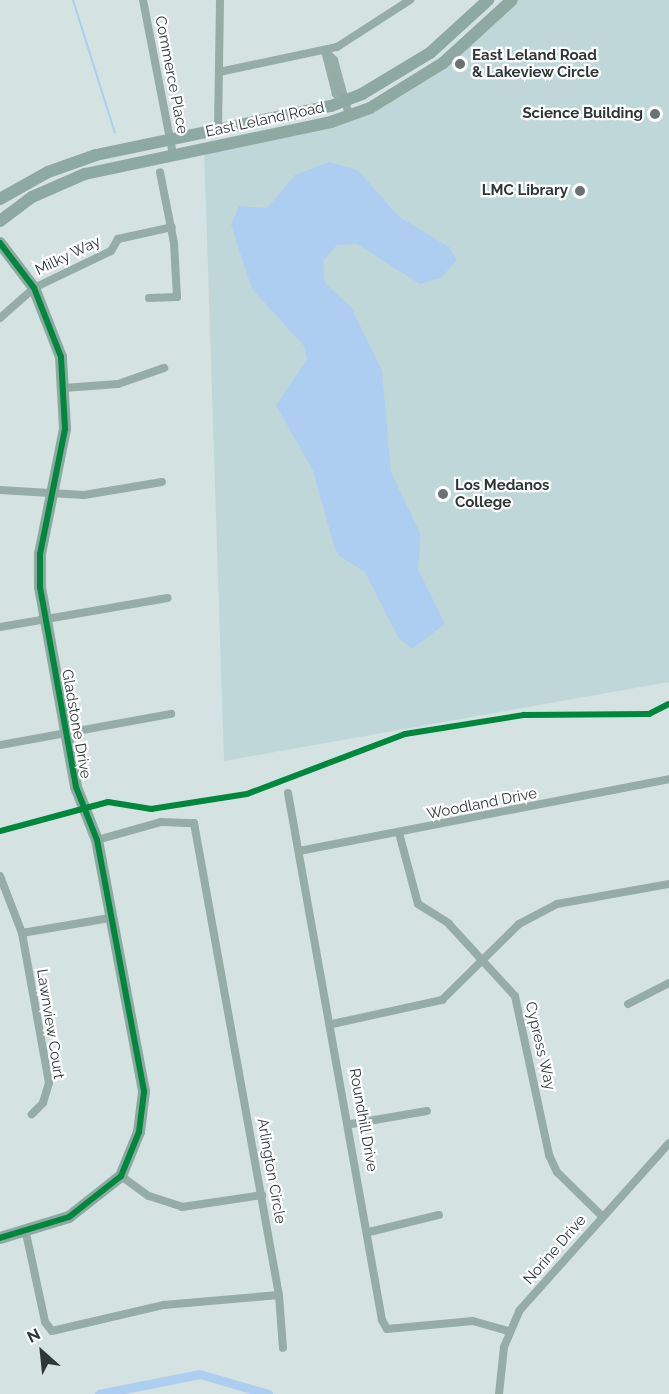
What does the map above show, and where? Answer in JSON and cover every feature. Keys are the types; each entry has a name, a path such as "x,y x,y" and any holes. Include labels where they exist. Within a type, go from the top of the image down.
{"main road":[{"name":"East Leland Road","path":"0,199 75,161 344,101 399,75 488,0"},
{"name":"East Leland Road","path":"0,221 32,197 86,174 349,115 407,89 512,0"},
{"name":"Gladstone Drive","path":"0,243 34,288 61,357 65,429 40,554 46,618 80,807 97,840 144,1092 139,1132 121,1176 69,1217 26,1233 0,1238"}],"street":[{"name":"Commerce Place","path":"143,0 173,154"},
{"path":"218,129 220,0"},
{"path":"219,72 326,51 410,0"},
{"path":"326,51 334,60 349,115"},
{"path":"149,298 177,297 172,227 160,172"},
{"name":"Milky Way","path":"0,318 34,288 111,251 118,239 172,227"},
{"path":"64,388 118,384 164,368"},
{"path":"0,490 52,491 84,495 162,482"},
{"path":"0,627 168,598"},
{"path":"0,745 171,714"},
{"name":"Woodland Drive","path":"299,851 669,779"},
{"name":"Roundhill Drive","path":"288,793 351,1124 387,1329 473,1321 509,1331"},
{"name":"Arlington Circle","path":"97,840 161,822 194,823 279,1295 283,1348"},
{"name":"Cypress Way","path":"399,833 418,904 448,923 515,996 557,1172 602,1216"},
{"name":"Lawnview Court","path":"0,876 22,933 49,1083 43,1103 32,1114"},
{"path":"332,1024 442,1000 519,924 557,904 669,884"},
{"path":"22,933 110,918"},
{"path":"628,1004 669,983"},
{"path":"351,1124 428,1111"},
{"name":"Norine Drive","path":"499,1394 509,1331 519,1311 669,1143"},
{"path":"121,1176 149,1196 182,1207 262,1195"},
{"path":"369,1232 439,1215"},
{"path":"26,1233 45,1322 52,1331 164,1305 279,1295"}],"shaded area":[{"name":"Los Medanos College","path":"512,0 669,0 669,682 224,761 204,148 290,131 407,89"}],"water":[{"path":"329,162 358,170 398,216 449,247 457,260 441,278 420,284 357,244 337,245 323,261 325,283 351,307 382,371 391,472 421,535 418,569 445,624 412,649 398,637 365,572 339,556 334,546 313,471 276,405 307,359 304,346 252,289 231,225 239,206 267,208 295,175"}],"waterway":[{"path":"73,0 115,133"},
{"path":"99,1394 200,1374 268,1394"}],"cycle path":[{"path":"0,243 34,288 61,357 65,429 40,554 40,587 76,787 97,840 144,1092 139,1132 121,1176 69,1217 0,1238"},
{"path":"0,831 108,802 151,809 247,794 405,734 524,715 649,714 669,704"}],"place":[{"name":"East Leland Road & Lakeview Circle","path":"460,64"},
{"name":"Science Building","path":"655,114"},
{"name":"LMC Library","path":"580,191"},
{"name":"Los Medanos College","path":"443,494"}]}
